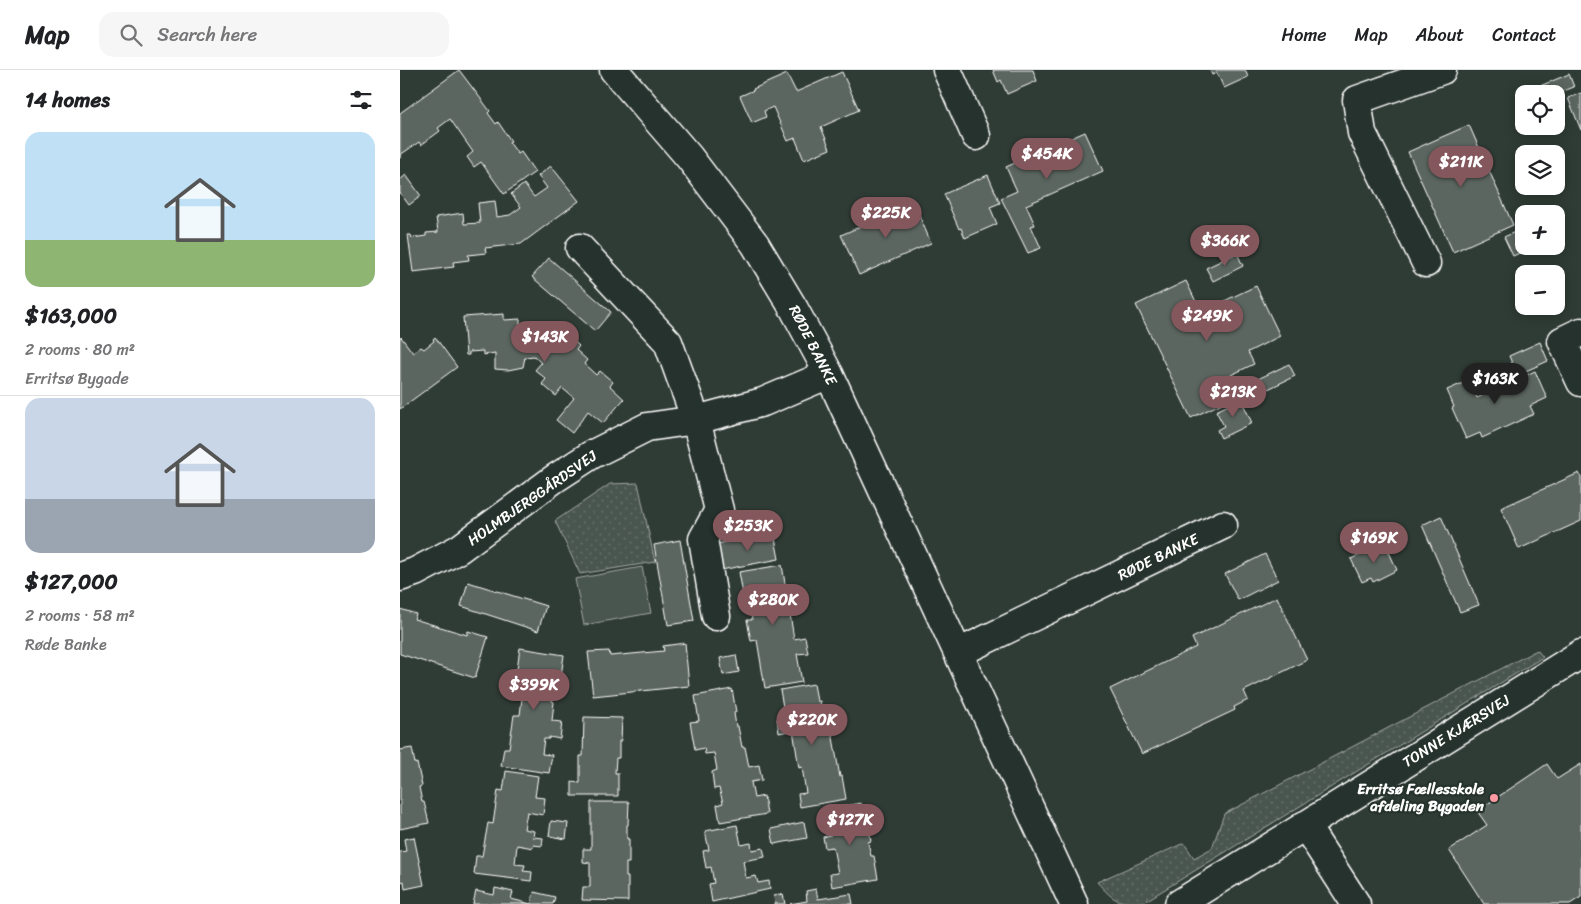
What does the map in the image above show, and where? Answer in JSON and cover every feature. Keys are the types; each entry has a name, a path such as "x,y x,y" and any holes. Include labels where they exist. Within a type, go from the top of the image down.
{"street":[{"name":"RØDE BANKE","path":"614,70 689,157 755,244 794,309 829,374 1074,904"},
{"path":"947,70 976,136"},
{"path":"1426,263 1362,133 1356,100 1442,70"},
{"path":"580,248 668,342 696,420 719,510 703,539 716,616"},
{"path":"1581,332 1562,341 1581,382"},
{"name":"HOLMBJERGGÅRDSVEJ","path":"400,577 415,572 459,549 554,479 591,455 647,427 696,420 763,402 829,374"},
{"name":"RØDE BANKE","path":"958,653 1224,525"},
{"name":"TONNE KJÆRSVEJ","path":"1179,904 1581,654"},
{"path":"1305,825 1356,904"}],"shaded area":[{"path":"638,483 655,562 580,574 555,521 610,484"},
{"path":"642,567 651,613 584,625 575,579"},
{"path":"1537,650 1543,657 1144,902 1117,900 1108,894 1097,882 1184,843 1194,858 1212,848 1224,814"}],"building":[{"path":"459,70 490,111 488,113 496,124 498,122 511,141 509,142 518,154 521,152 535,172 504,194 481,162 474,167 467,157 473,152 450,119 438,128 440,131 421,145 419,142 400,155 400,113"},
{"path":"993,70 1033,70 1037,81 1007,94 1001,80 998,82"},
{"path":"1210,70 1245,70 1248,77 1224,88 1217,73 1212,75"},
{"path":"842,72 859,110 821,127 830,149 804,160 795,138 788,141 773,107 764,111 766,117 752,123 740,96 787,74 796,92"},
{"path":"1569,74 1574,87 1565,90 1565,85 1542,85"},
{"path":"1581,93 1581,130 1568,98"},
{"path":"1469,125 1513,225 1453,252 1408,152"},
{"path":"1085,132 1103,171 1026,205 1035,225 1031,226 1041,248 1028,253 1001,198 1017,191 1006,167"},
{"path":"551,166 579,201 521,244 485,248 486,253 468,255 469,260 453,262 454,267 413,272 408,235 411,235 412,238 426,236 426,233 438,232 436,217 463,213 464,224 480,223 478,203 495,201 497,217 510,215 521,207 511,194 524,184 534,197 547,188 538,176"},
{"path":"406,175 421,196 409,205 400,193 400,180"},
{"path":"988,175 1000,203 990,207 997,224 965,238 961,228 959,229 944,194"},
{"path":"914,203 931,243 859,275 841,235"},
{"path":"1515,232 1515,255 1513,256 1504,237"},
{"path":"1237,253 1243,266 1213,281 1206,268"},
{"path":"549,258 611,312 595,331 532,277"},
{"path":"1186,281 1201,312 1256,286 1280,336 1248,352 1254,364 1231,375 1241,394 1191,418 1136,305"},
{"path":"504,314 504,320 520,319 520,324 544,322 563,339 567,334 579,346 576,350 587,360 584,364 596,375 600,371 613,382 610,386 624,399 603,423 588,411 572,433 556,420 574,398 562,388 556,396 542,384 546,379 535,370 541,363 534,356 525,357 523,367 508,370 495,369 495,353 483,355 483,351 469,352 469,355 466,355 463,317"},
{"path":"435,337 457,367 400,409 400,338 413,353 421,347 424,349 434,341"},
{"path":"1540,342 1548,361 1517,375 1509,356"},
{"path":"1289,364 1295,376 1264,391 1258,379"},
{"path":"1535,371 1547,398 1530,406 1534,414 1482,438 1480,433 1466,439 1452,408 1454,407 1447,390 1470,380 1477,398"},
{"path":"1241,399 1252,423 1221,438 1217,430 1224,426 1216,411"},
{"path":"1579,473 1581,477 1581,521 1519,549 1501,508"},
{"path":"1441,516 1479,605 1460,612 1422,525"},
{"path":"774,533 779,559 721,570 716,544"},
{"path":"680,540 694,621 668,625 654,545"},
{"path":"1385,543 1397,570 1373,582 1371,578 1362,582 1351,559"},
{"path":"1265,554 1278,580 1238,600 1225,574"},
{"path":"782,565 794,639 805,637 808,653 797,654 802,682 765,688 757,640 751,641 747,620 752,620 748,593 743,594 739,572"},
{"path":"468,582 546,606 538,631 461,606"},
{"path":"1277,597 1307,660 1244,691 1248,700 1234,707 1235,710 1142,754 1110,689 1196,647 1192,638"},
{"path":"400,609 416,614 414,619 467,635 468,631 488,637 475,678 400,654"},
{"path":"685,643 689,686 593,696 588,652 609,651 610,656 664,651 663,646"},
{"path":"520,648 564,655 561,676 555,676 552,701 554,702 552,721 562,722 560,739 549,737 549,739 544,739 542,754 552,755 549,773 501,766 504,748 509,748 514,715 520,715 522,698 513,697"},
{"path":"736,655 739,672 723,675 720,658"},
{"path":"814,684 817,701 820,701 824,721 830,721 846,799 800,807 798,794 806,793 802,767 799,768 793,730 779,733 777,719 785,718 780,690"},
{"path":"732,689 736,712 734,713 736,726 738,726 742,747 745,747 749,767 759,765 762,780 751,782 754,798 764,796 767,814 720,822 717,805 723,803 719,788 714,789 712,772 717,770 714,753 705,754 704,748 695,750 690,722 699,721 695,696"},
{"path":"584,717 622,718 619,758 616,758 615,773 618,773 618,796 572,796 572,782 580,783 580,756 583,756"},
{"path":"412,748 422,786 419,787 422,802 424,802 429,823 400,829 400,750"},
{"name":"Erritsø Fællesskole afdeling Bygaden","path":"1547,764 1557,779 1581,764 1581,897 1570,904 1484,904 1449,850 1487,825 1477,811"},
{"path":"506,771 538,776 535,797 545,798 543,815 527,812 524,829 534,831 533,837 543,838 542,846 533,845 533,848 517,845 515,864 525,865 523,871 532,872 531,881 474,874 476,856 482,856 488,823 493,824 498,790 503,791"},
{"path":"591,802 629,802 627,839 629,839 629,863 626,863 628,901 582,900 583,887 590,887 590,863 583,862 583,849 591,849"},
{"path":"861,803 864,819 867,819 871,841 868,842 871,856 874,856 878,879 832,887 830,874 838,873 833,847 825,848 823,837 831,835 827,809"},
{"path":"551,821 568,823 566,839 549,836"},
{"path":"804,822 807,838 774,844 771,829"},
{"path":"737,825 741,845 751,843 752,850 763,848 765,857 743,861 746,878 756,876 758,883 769,881 770,889 712,902 709,884 714,883 711,867 706,868 703,851 709,850 705,831"},
{"path":"414,837 424,885 405,889 404,881 400,882 400,852 406,851 404,839"},
{"path":"495,888 513,892 511,899 531,904 473,904 476,891 494,895"},
{"path":"816,889 818,899 851,894 853,904 790,904 807,901 806,891"},
{"path":"534,892 555,897 553,904 531,904"},
{"path":"783,894 785,904 775,904 774,896"}],"place":[{"name":"Erritsø Fællesskole afdeling Bygaden","path":"1494,798"}]}
